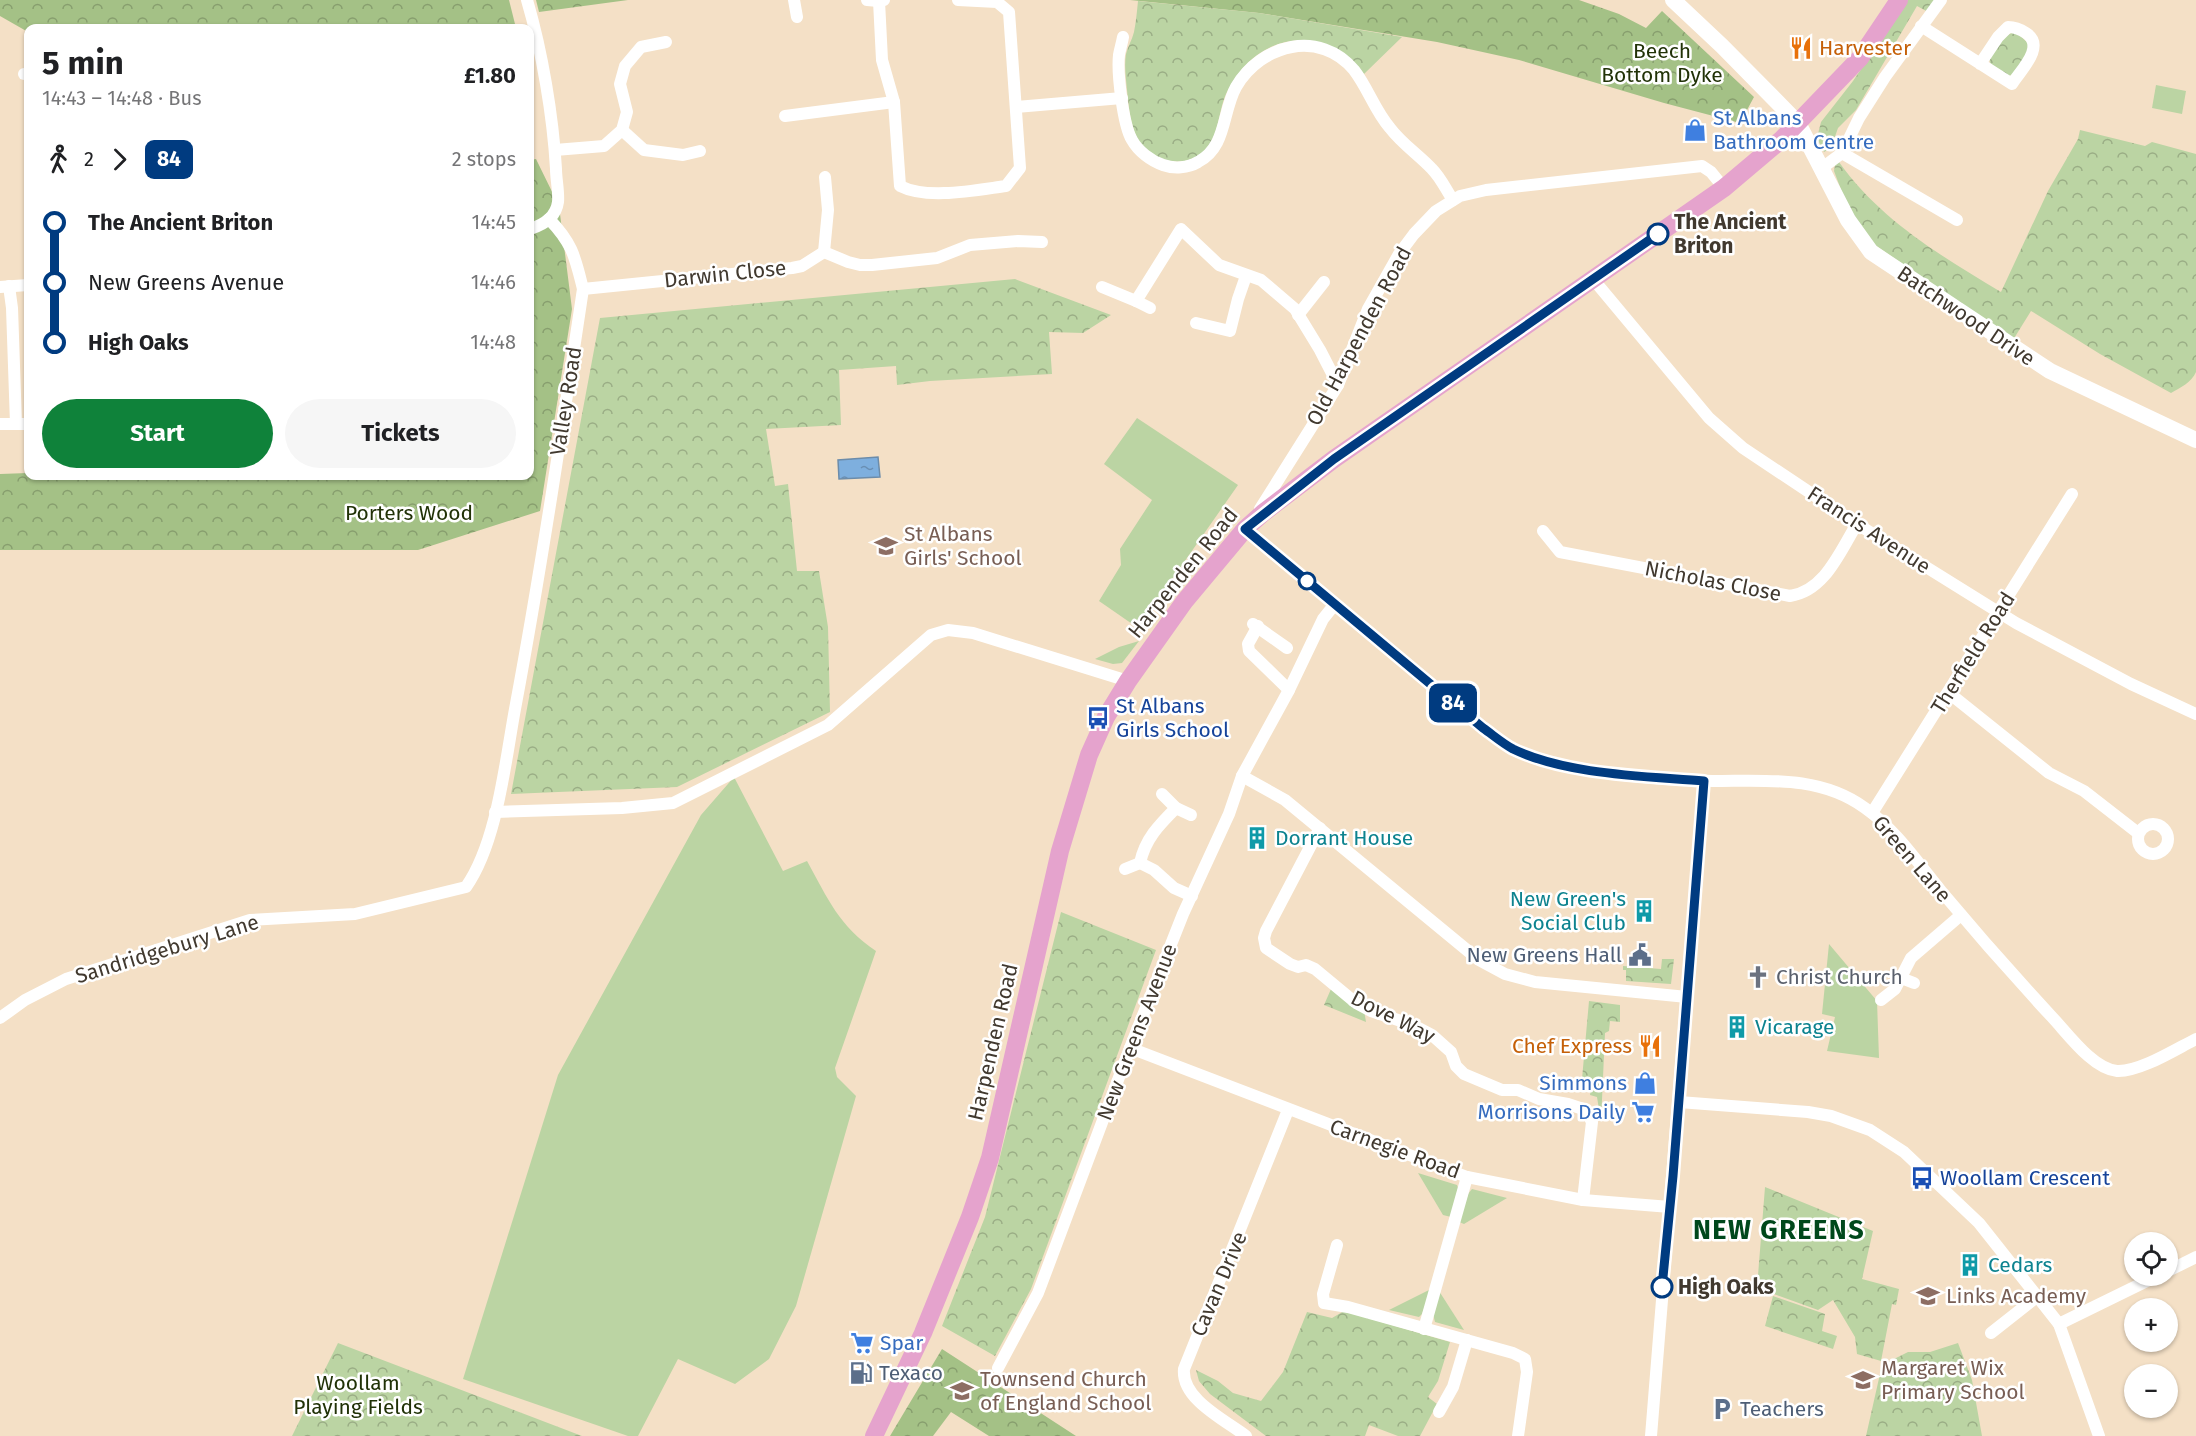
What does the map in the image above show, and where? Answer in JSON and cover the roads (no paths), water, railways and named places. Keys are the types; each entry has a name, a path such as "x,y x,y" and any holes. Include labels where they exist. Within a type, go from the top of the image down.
{"main road":[{"name":"Harpenden Road","path":"874,1436 924,1333 987,1168 1060,851 1089,755 1106,717 1128,681 1184,602 1245,529 1334,459 1724,188 1798,123 1860,58 1899,0"}],"street":[{"path":"527,0 534,24"},
{"path":"795,0 797,17"},
{"path":"877,0 882,60 894,102 900,186 911,191 935,193 1006,186 1020,168 1009,12 997,2 958,0"},
{"name":"Batchwood Drive","path":"1673,0 1798,123 1848,220 1871,252 2050,371 2196,440"},
{"path":"1822,168 1842,153 1859,118 1941,0"},
{"path":"534,25 538,39 535,56 555,150 558,203 549,219 534,228"},
{"path":"1921,26 1980,64 2012,84 2033,53 2034,42 2029,35 2017,28 2008,27 1998,37 1980,64"},
{"path":"1123,37 1119,67 1125,120 1131,140 1152,161 1170,167 1190,166 1206,156 1218,142 1229,102 1236,87 1251,67 1261,58 1285,47 1298,45 1322,48 1342,59 1353,69 1390,129 1435,172 1453,200"},
{"path":"555,150 604,146 622,130 627,111 620,84 625,66 641,47 666,42"},
{"path":"1016,107 1122,98"},
{"path":"785,116 894,102"},
{"path":"622,130 644,150 683,155 700,151"},
{"path":"1842,153 1957,220"},
{"name":"Old Harpenden Road","path":"1260,509 1338,385 1368,309 1394,263 1414,234 1436,211 1460,196 1486,190 1702,166 1711,172 1724,188"},
{"path":"825,177 828,210 824,252 861,266 937,258 970,245 1018,241 1042,242"},
{"name":"Valley Road","path":"495,812 539,581 583,289 574,252 564,234 549,219"},
{"path":"1136,301 1181,230 1219,265 1261,280 1295,309 1338,385"},
{"name":"Darwin Close","path":"583,289 792,268 802,266 824,252"},
{"path":"1196,323 1230,331 1246,276"},
{"name":"Francis Avenue","path":"1593,279 1709,418 1743,448 1857,524 2016,623 2120,678 2196,714"},
{"path":"1298,315 1324,282"},
{"path":"0,424 22,424 12,308 5,286 24,285"},
{"path":"1102,287 1150,308"},
{"name":"Therfield Road","path":"1872,813 2072,494"},
{"name":"Nicholas Close","path":"1543,531 1560,552 1790,596 1801,594 1821,581 1857,524"},
{"name":"Green Lane","path":"1245,529 1483,728 1514,749 1561,766 1636,776 1704,781 1790,782 1824,786 1849,797 1872,813 1893,834 1961,915 2066,1031 2100,1065 2117,1071 2132,1069 2196,1039"},
{"name":"New Greens Avenue","path":"998,1368 1038,1293 1130,1048 1192,896 1229,814 1242,776 1289,690 1323,619 1335,604"},
{"path":"1256,621 1248,644 1249,651 1289,690"},
{"path":"1242,639 1256,621"},
{"path":"1256,621 1287,648"},
{"path":"495,812 622,808 672,803 828,725 931,635 948,630 973,633 1128,681"},
{"path":"1949,693 2049,773 2084,791 2138,833"},
{"path":"1242,776 1285,800 1479,960 1505,974 1535,982 1687,997"},
{"path":"1651,1436 1704,781"},
{"path":"1162,794 1176,808 1191,815"},
{"path":"1140,863 1143,851 1154,830 1176,808"},
{"name":"Sandridgebury Lane","path":"0,1018 25,1000 66,979 250,920 355,914 466,887 474,876 495,812"},
{"name":"Dove Way","path":"1320,828 1266,931 1264,938 1266,948 1290,964 1298,967 1306,965 1315,969 1356,1003 1371,1011 1413,1025 1432,1035 1452,1052 1456,1066 1464,1074 1502,1090 1518,1090 1539,1100 1568,1104 1587,1110 1592,1122 1583,1200"},
{"path":"1125,869 1140,863 1154,870 1173,888 1192,896"},
{"path":"1881,1000 1895,989 1911,958 1961,915"},
{"path":"1901,978 1914,983"},
{"name":"Carnegie Road","path":"1130,1048 1288,1110 1467,1176 1583,1200 1670,1207"},
{"path":"1678,1102 1808,1112 1831,1116 1870,1130 1904,1152 1979,1223 2059,1324 2099,1436"},
{"name":"Cavan Drive","path":"1246,1436 1191,1394 1185,1382 1184,1369 1288,1110"},
{"path":"1424,1329 1467,1176"},
{"path":"1337,1245 1323,1294 1324,1303 1348,1307 1514,1353 1525,1359 1527,1372 1518,1436"},
{"path":"2178,1266 2196,1257"},
{"path":"2059,1324 2137,1286"},
{"path":"1991,1333 2038,1296"},
{"path":"1440,1412 1453,1387 1467,1340"}],"water":[{"path":"878,457 880,477 839,479 838,460"}],"place":[{"name":"Harvester","path":"1801,48"},
{"name":"St Albans Bathroom Centre","path":"1695,130"},
{"name":"The Ancient Briton","path":"1658,234"},
{"name":"St Albans Girls' School","path":"886,546"},
{"name":"St Albans Girls School","path":"1098,718"},
{"name":"Dorrant House","path":"1257,838"},
{"name":"New Green's Social Club","path":"1644,911"},
{"name":"New Greens Hall","path":"1640,955"},
{"name":"Christ Church","path":"1758,977"},
{"name":"Vicarage","path":"1737,1027"},
{"name":"Chef Express","path":"1650,1046"},
{"name":"Simmons","path":"1645,1083"},
{"name":"Morrisons Daily","path":"1643,1112"},
{"name":"Woollam Crescent","path":"1922,1178"},
{"name":"Cedars","path":"1970,1265"},
{"name":"High Oaks","path":"1662,1287"},
{"name":"Links Academy","path":"1928,1296"},
{"name":"Spar","path":"862,1343"},
{"name":"Texaco","path":"861,1373"},
{"name":"Margaret Wix Primary School","path":"1863,1380"},
{"name":"Townsend Church of England School","path":"962,1391"},
{"name":"Teachers","path":"1722,1409"}],"district":[{"name":"NEW GREENS","path":"1779,1230"}],"park label":[{"name":"Beech Bottom Dyke","path":"1662,63"},
{"name":"Porters Wood","path":"409,513"},
{"name":"Woollam Playing Fields","path":"358,1395"}]}
